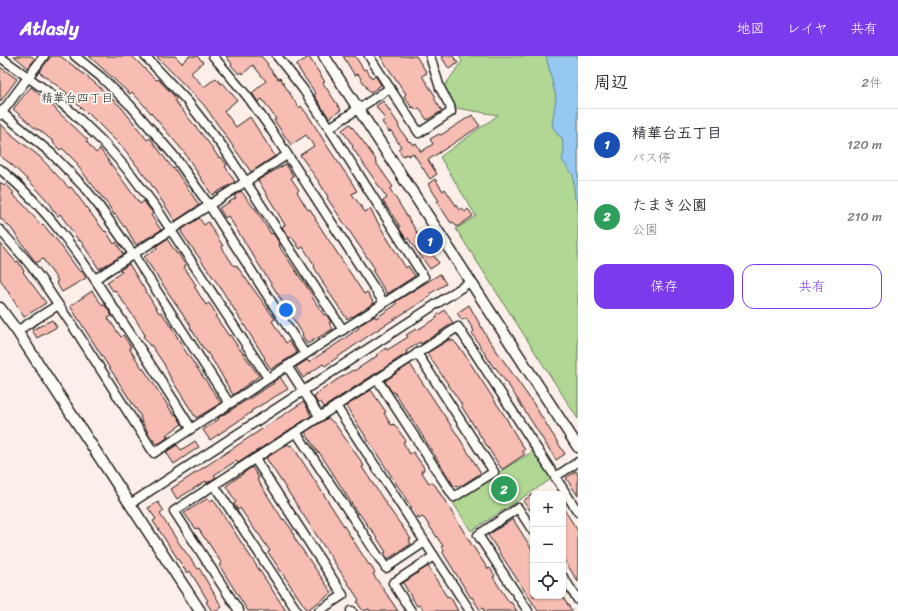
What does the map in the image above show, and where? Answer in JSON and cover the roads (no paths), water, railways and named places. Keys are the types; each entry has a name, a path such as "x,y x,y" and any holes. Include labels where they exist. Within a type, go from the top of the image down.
{"street":[{"path":"44,56 1,113 36,140 67,169 99,206 134,254 229,404"},
{"path":"75,56 111,86 145,121 175,157 209,205 305,354"},
{"path":"145,56 172,84 206,124 223,147 343,330"},
{"path":"213,56 247,96 384,303"},
{"path":"0,230 28,262 58,305 154,453 424,277 329,128 298,83 277,56"},
{"path":"324,56 578,447"},
{"path":"369,56 419,133 451,112 450,106 440,88 430,56"},
{"path":"0,57 47,91 73,113 103,142 136,180 171,230 268,378"},
{"path":"329,128 390,88"},
{"path":"95,279 287,155"},
{"path":"0,169 22,189 53,222 95,279 192,428"},
{"path":"130,504 470,282"},
{"path":"17,331 58,305"},
{"path":"0,308 17,331 200,611"},
{"path":"239,611 174,511 458,327 578,512"},
{"path":"377,379 454,497 494,472 417,353"},
{"path":"287,366 320,417"},
{"path":"336,406 470,611"},
{"path":"296,432 386,568 425,542"},
{"path":"255,459 343,595 319,611"},
{"path":"555,477 578,462"},
{"path":"214,485 297,611"},
{"path":"528,611 478,535 518,508 530,527"},
{"path":"411,611 393,582 434,556"},
{"path":"566,582 578,600"}],"water":[{"path":"546,56 578,56 578,204 575,199 573,175 562,160 564,152 562,137 559,136 552,126 556,97"}],"place":[{"name":"精華台五丁目","path":"430,241"},
{"name":"たまき公園","path":"504,489"}],"district":[{"name":"精華台四丁目","path":"77,98"}]}
